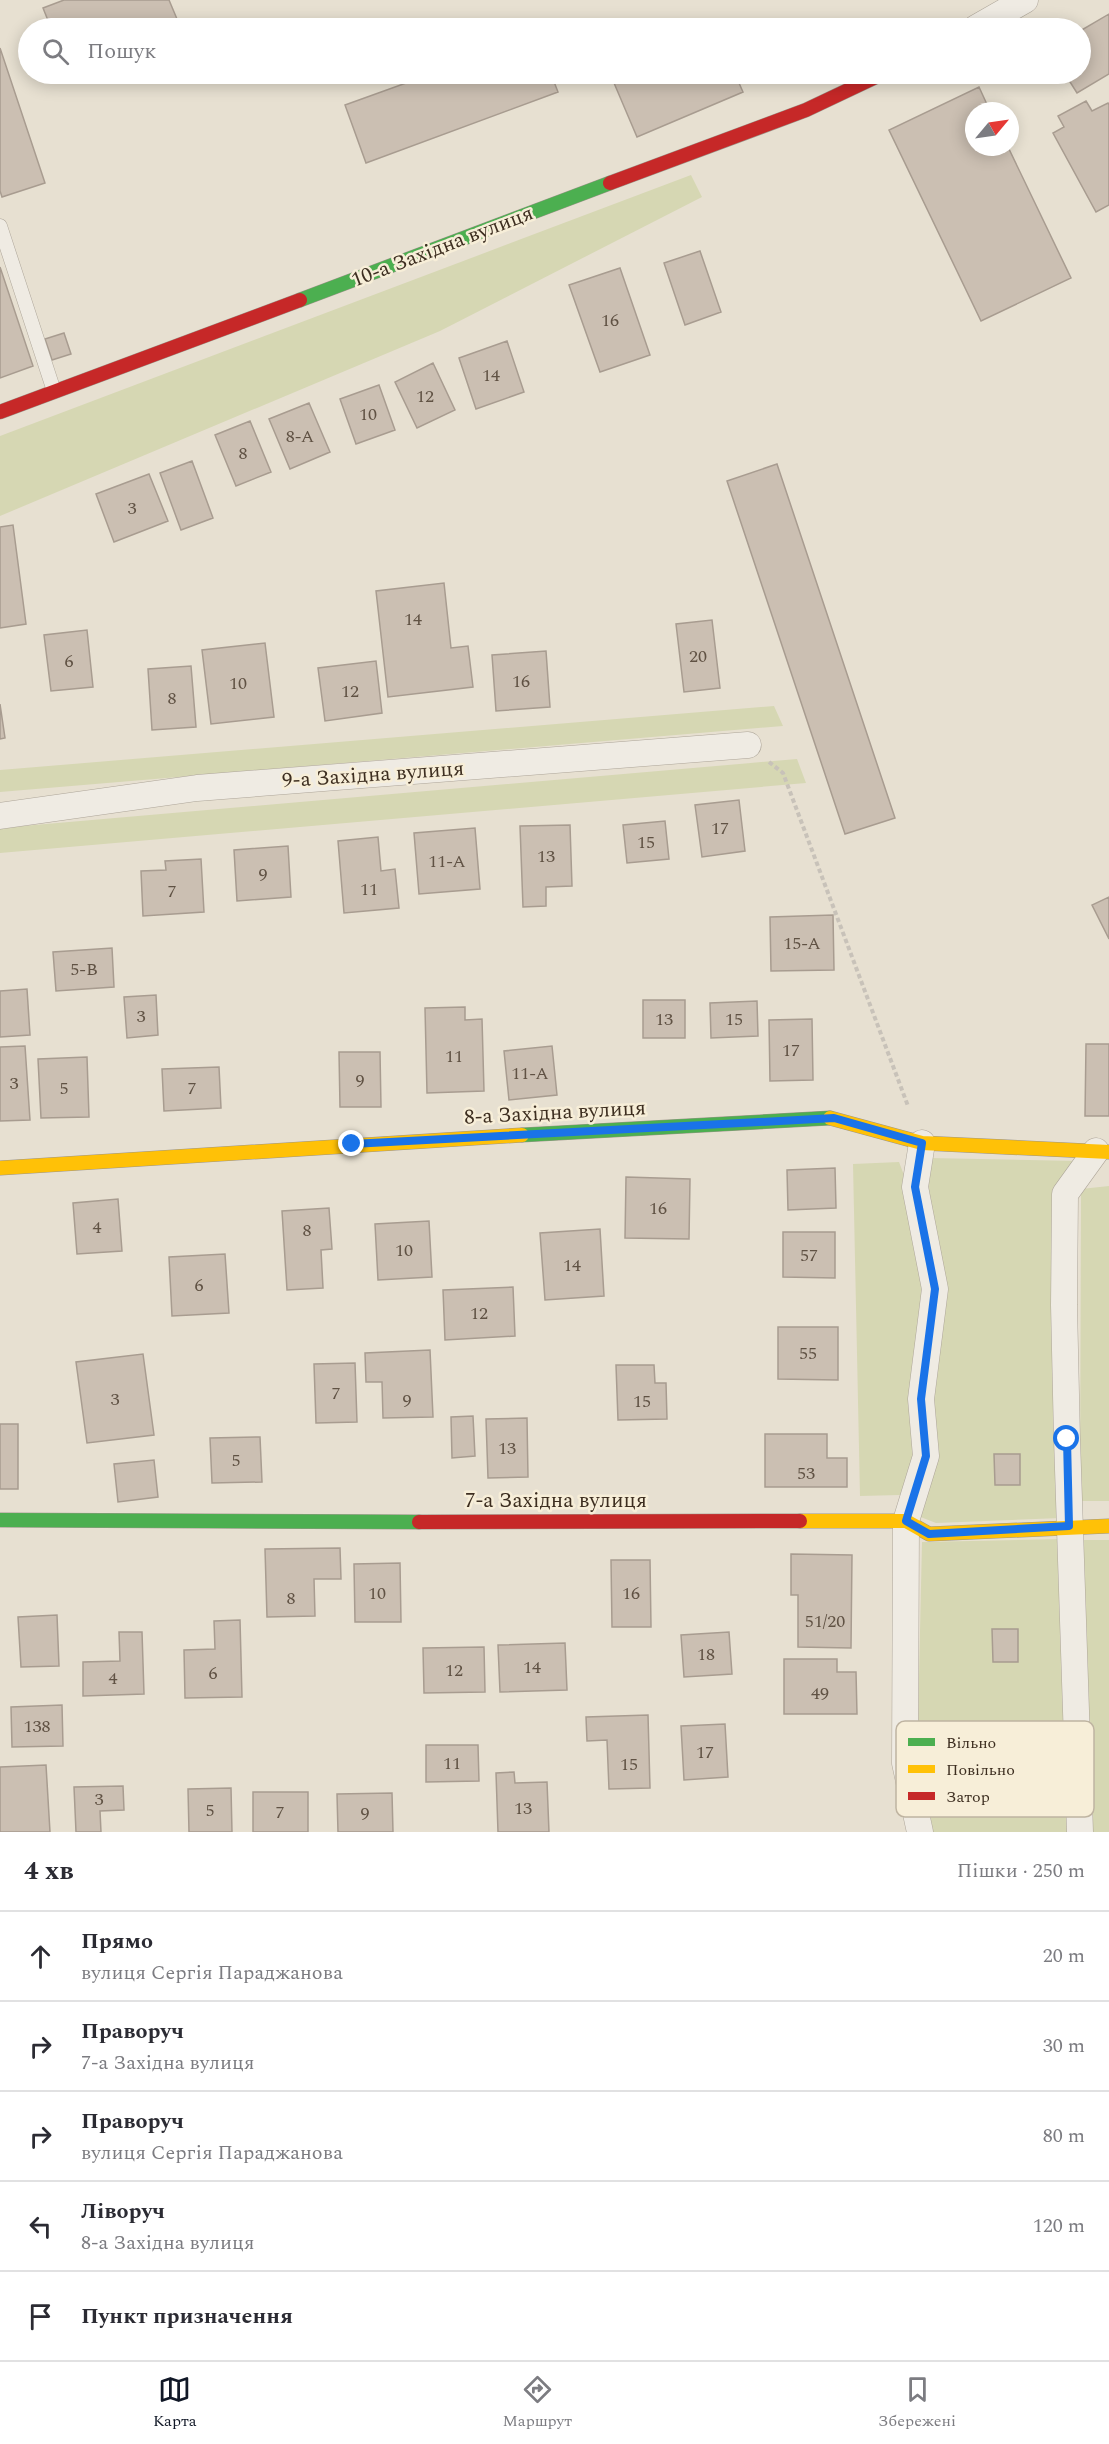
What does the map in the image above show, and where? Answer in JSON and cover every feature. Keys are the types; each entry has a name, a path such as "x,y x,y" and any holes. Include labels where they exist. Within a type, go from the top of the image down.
{"street":[{"path":"994,18 1025,0"},
{"name":"10-а Західна вулиця","path":"0,412 806,110 861,84"},
{"name":"9-а Західна вулиця","path":"0,816 197,788 748,745"},
{"name":"8-а Західна вулиця","path":"0,1168 352,1144 834,1118 922,1143 1102,1151"},
{"path":"905,1721 906,1521 926,1456 921,1399 935,1289 915,1187 922,1143"},
{"path":"1076,1721 1064,1305 1065,1194 1102,1151"},
{"name":"7-а Західна вулиця","path":"0,1520 906,1521 929,1534 1109,1526"},
{"path":"917,1817 920,1832"},
{"path":"1079,1817 1080,1832"}],"lane":[{"path":"0,226 54,391"}],"path":[{"path":"748,745 783,773 922,1143"}],"green space":[{"path":"691,175 702,197 440,331 0,516 0,436"},
{"path":"774,706 783,726 0,792 0,770"},
{"path":"797,759 806,783 0,853 0,828"},
{"path":"929,1158 1078,1161 1061,1518 936,1523 918,1516 924,1189"},
{"path":"899,1162 907,1183 926,1291 915,1459 900,1495 860,1496 853,1164"},
{"path":"1109,1186 1109,1501 1080,1501 1081,1189"},
{"path":"1060,1539 1064,1721 918,1721 922,1542"},
{"path":"1083,1540 1109,1540 1109,1832 1090,1832 1090,1817 1094,1817 1094,1721 1087,1721"},
{"path":"929,1817 1067,1817 1067,1832 932,1832"}],"building":[{"path":"64,0 169,0 177,18 47,18 43,8"},
{"path":"1109,14 1109,74 1077,93 1071,84 1091,84 1091,25"},
{"path":"0,48 45,183 2,197 0,191"},
{"path":"403,84 555,84 558,92 366,163 345,105"},
{"path":"614,84 739,84 743,92 637,137"},
{"path":"979,87 986,102 965,102 965,156 1012,156 1071,278 981,321 889,130"},
{"path":"1086,101 1092,111 1108,103 1109,105 1109,205 1096,212 1053,133 1064,127 1058,116"},
{"path":"700,251 721,312 685,325 664,263"},
{"path":"0,267 33,366 0,378"},
{"path":"620,268 650,355 600,372 569,285"},
{"path":"64,333 71,354 52,360 45,339"},
{"path":"507,341 524,392 476,409 459,358"},
{"path":"433,363 455,410 417,428 395,382"},
{"path":"379,385 395,430 356,444 340,399"},
{"path":"309,403 330,452 290,469 269,419"},
{"path":"250,421 271,472 236,486 215,435"},
{"path":"192,461 213,518 181,530 160,473"},
{"path":"777,464 895,818 845,834 727,481"},
{"path":"149,474 168,521 114,542 96,494"},
{"path":"13,525 26,624 0,628 0,527"},
{"path":"444,583 451,648 468,646 473,687 388,697 376,591"},
{"path":"712,620 720,688 684,692 676,624"},
{"path":"87,630 93,687 51,691 44,635"},
{"path":"265,643 274,717 211,724 202,650"},
{"path":"546,651 550,707 496,711 492,655"},
{"path":"376,661 382,713 325,721 318,668"},
{"path":"191,666 196,727 152,730 148,669"},
{"path":"0,704 5,738 0,739"},
{"path":"739,800 745,851 702,857 695,805"},
{"path":"665,821 669,859 627,863 623,825"},
{"path":"570,825 572,886 546,887 546,906 523,907 520,826"},
{"path":"475,828 480,889 419,894 414,833"},
{"path":"378,837 381,871 395,869 399,908 344,913 338,841"},
{"path":"288,846 291,897 237,901 234,850"},
{"path":"201,859 204,912 143,916 141,871 166,870 165,861"},
{"path":"1109,897 1109,939 1092,905"},
{"path":"833,915 834,970 771,971 770,917"},
{"path":"112,948 114,987 56,991 53,952"},
{"path":"27,989 30,1035 0,1037 0,991"},
{"path":"156,995 158,1035 127,1038 124,997"},
{"path":"643,1000 685,1000 685,1038 643,1038"},
{"path":"757,1001 758,1036 711,1038 710,1003"},
{"path":"465,1007 465,1020 482,1019 484,1091 427,1093 425,1008"},
{"path":"812,1019 813,1080 770,1081 769,1020"},
{"path":"1086,1044 1109,1044 1109,1116 1085,1116"},
{"path":"25,1046 30,1120 0,1121 0,1047"},
{"path":"552,1046 557,1095 509,1100 504,1051"},
{"path":"339,1052 380,1052 381,1107 340,1107"},
{"path":"87,1057 89,1117 41,1118 38,1059"},
{"path":"219,1067 221,1108 164,1111 162,1069"},
{"path":"835,1168 836,1208 788,1210 787,1170"},
{"path":"626,1177 690,1179 689,1239 625,1238"},
{"path":"118,1199 122,1251 77,1254 73,1203"},
{"path":"329,1208 332,1249 321,1250 323,1288 287,1290 282,1211"},
{"path":"429,1221 432,1277 378,1280 375,1224"},
{"path":"600,1229 604,1296 545,1300 540,1233"},
{"path":"783,1232 835,1232 835,1278 783,1277"},
{"path":"225,1254 229,1313 172,1316 169,1257"},
{"path":"513,1287 515,1336 445,1340 443,1290"},
{"path":"778,1327 838,1327 838,1380 778,1379"},
{"path":"430,1350 433,1417 383,1418 382,1382 366,1382 365,1353"},
{"path":"143,1354 154,1435 87,1443 76,1362"},
{"path":"355,1363 357,1422 316,1423 314,1364"},
{"path":"616,1365 654,1365 655,1383 666,1383 667,1419 618,1420"},
{"path":"473,1416 475,1456 452,1458 451,1417"},
{"path":"527,1418 528,1477 488,1478 486,1419"},
{"path":"0,1424 18,1424 18,1489 0,1489"},
{"path":"765,1434 827,1434 827,1458 847,1458 847,1487 765,1487"},
{"path":"260,1437 262,1482 212,1483 210,1438"},
{"path":"994,1454 1020,1454 1020,1485 995,1485"},
{"path":"154,1460 158,1497 118,1502 114,1464"},
{"path":"340,1548 341,1579 314,1579 315,1616 267,1617 265,1549"},
{"path":"791,1554 852,1555 851,1648 798,1647 798,1595 791,1595"},
{"path":"611,1560 650,1560 651,1627 612,1627"},
{"path":"400,1563 401,1622 355,1622 354,1564"},
{"path":"57,1615 59,1666 21,1667 18,1617"},
{"path":"240,1620 242,1697 185,1698 184,1650 215,1649 214,1621"},
{"path":"992,1629 1018,1629 1018,1662 993,1662"},
{"path":"119,1632 142,1632 144,1694 83,1696 83,1662 120,1661"},
{"path":"729,1632 732,1674 684,1677 681,1635"},
{"path":"565,1643 567,1690 500,1692 498,1645"},
{"path":"484,1647 485,1692 424,1693 423,1648"},
{"path":"784,1659 837,1659 837,1672 856,1672 857,1714 784,1714"},
{"path":"62,1705 63,1746 12,1747 11,1707"},
{"path":"648,1715 650,1788 609,1789 607,1740 587,1741 586,1717"},
{"path":"725,1724 728,1777 684,1780 681,1726"},
{"path":"426,1745 478,1745 479,1781 426,1782"},
{"path":"46,1765 50,1832 0,1832 0,1767"},
{"path":"514,1772 515,1783 547,1782 549,1832 498,1832 496,1773"},
{"path":"123,1786 124,1810 100,1811 101,1832 76,1832 74,1787"},
{"path":"231,1788 232,1832 189,1832 188,1789"},
{"path":"253,1792 308,1792 308,1832 253,1832"},
{"path":"392,1793 393,1832 338,1832 337,1794"}],"traffic: fast":[{"path":"300,300 610,183"},
{"path":"522,1135 830,1118"},
{"path":"0,1520 419,1522"}],"traffic: slow":[{"path":"830,1118 922,1143 1109,1152"},
{"path":"0,1168 522,1135"},
{"path":"800,1521 906,1521 929,1534 1109,1526"}],"traffic: jam":[{"path":"610,183 806,110 861,84"},
{"path":"0,412 300,300"},
{"path":"419,1522 800,1521"}],"route":[{"path":"352,1144 834,1118 922,1143 915,1187 935,1289 921,1399 926,1456 906,1521 929,1534 1069,1526 1067,1439"}]}
